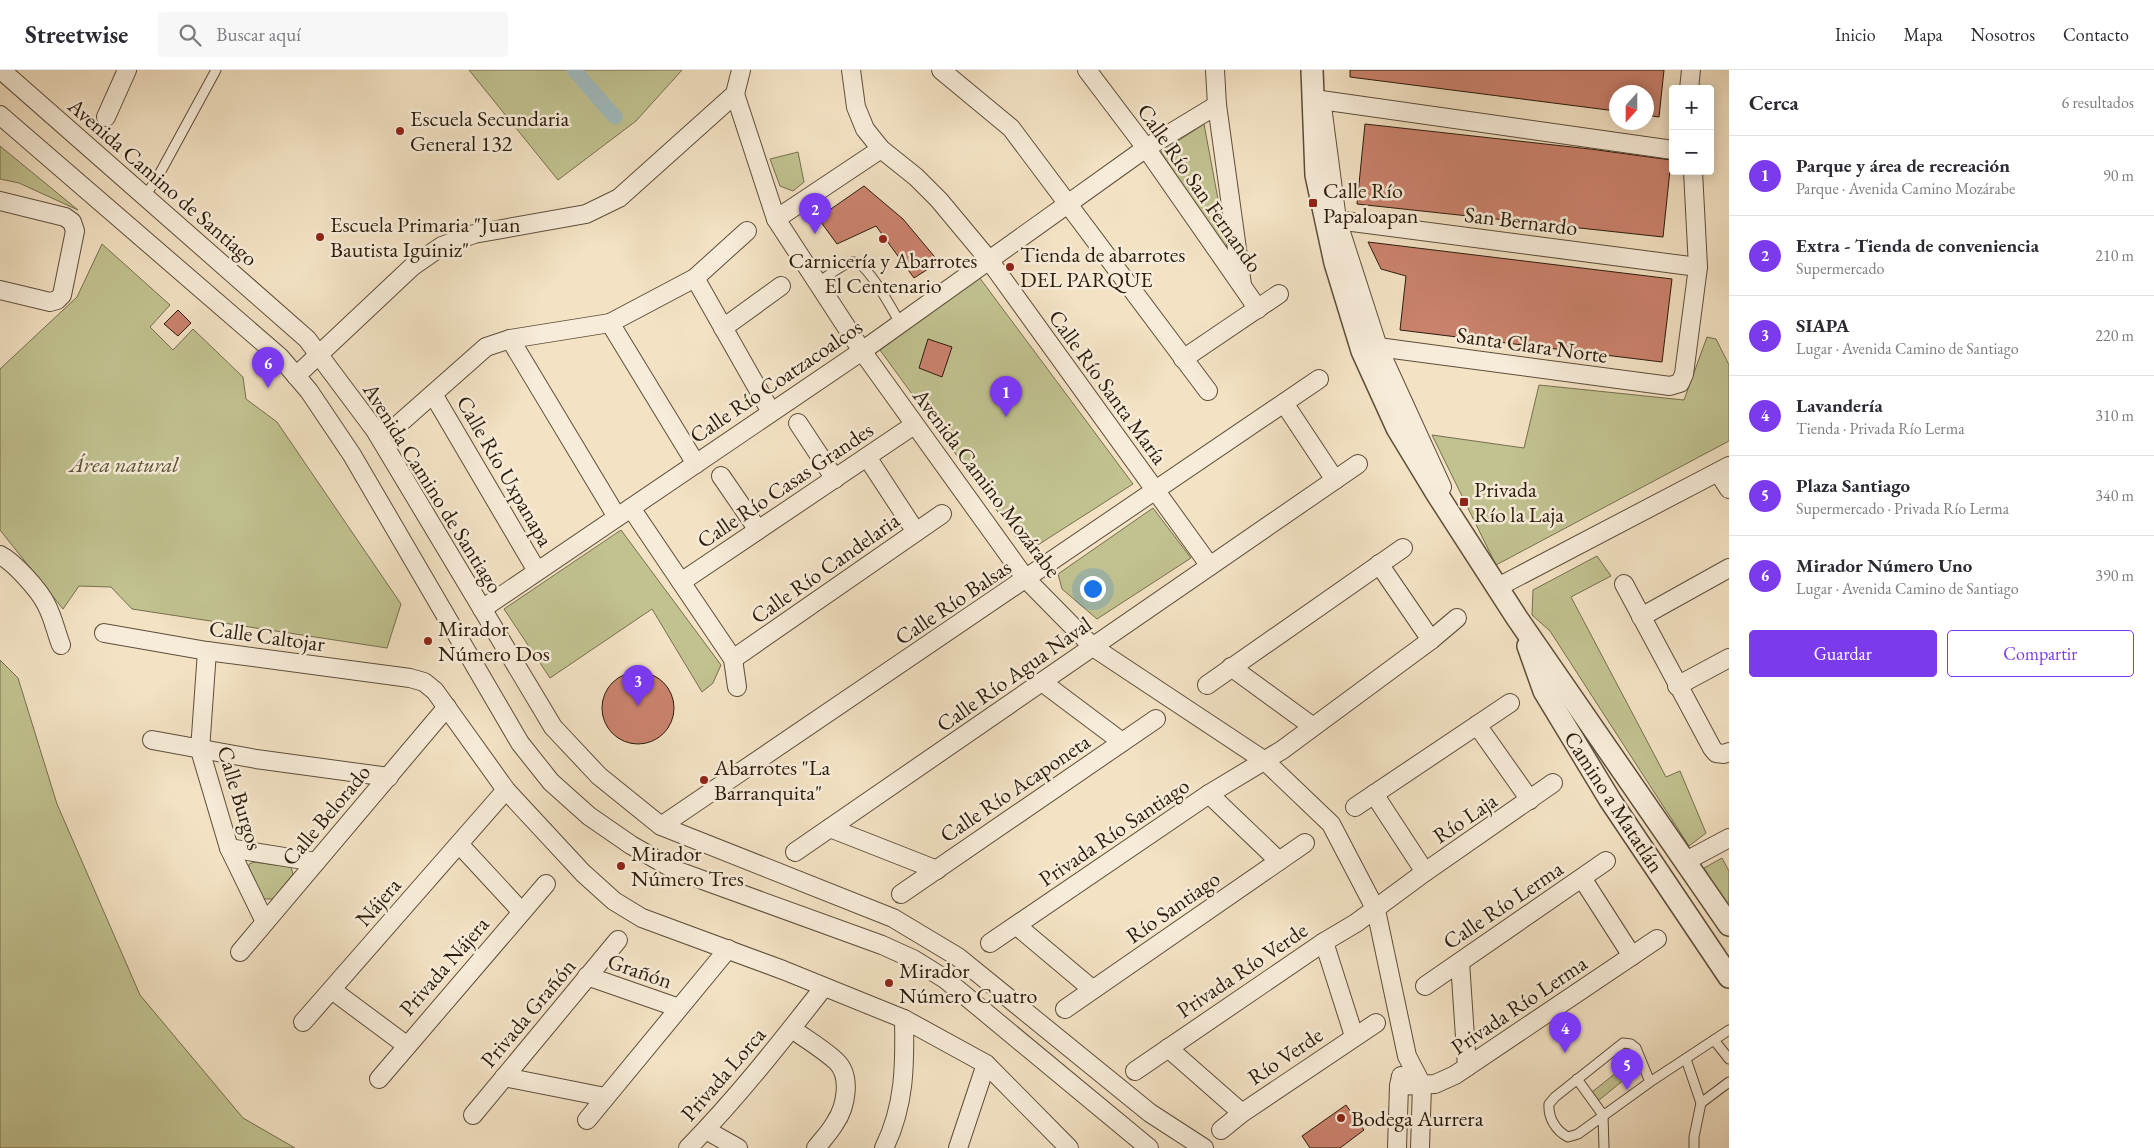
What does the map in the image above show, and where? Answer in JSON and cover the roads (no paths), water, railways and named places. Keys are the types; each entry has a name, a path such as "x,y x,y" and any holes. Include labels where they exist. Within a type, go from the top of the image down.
{"street":[{"name":"Avenida Camino de Santiago","path":"1,70 307,339 375,430 553,728 599,776 660,826 893,918 924,936 958,957 1150,1113 1204,1148"},
{"path":"106,117 127,70"},
{"path":"296,376 413,266 442,246 474,234 586,214 619,198 735,94 741,70"},
{"name":"Calle Río Santa María","path":"851,70 856,107 865,129 881,149 916,177 933,194 990,260 1210,566"},
{"path":"941,70 1010,128 1208,391"},
{"name":"Calle Río San Fernando","path":"1087,70 1146,148 1258,309"},
{"path":"1203,70 1215,77 1217,104 1243,288"},
{"name":"Camino a Matatlán","path":"1312,70 1316,175 1335,263 1362,351 1397,428 1518,618 1729,925"},
{"path":"1321,70 1321,100 1337,220 1378,347 1458,526"},
{"path":"1689,85 1691,70"},
{"name":"Avenida Camino Mozárabe","path":"735,94 776,219 862,351 1026,580 1093,647 1265,761 1331,824 1376,910 1407,1056 1422,1085 1420,1148"},
{"path":"1321,100 1669,149"},
{"name":"Calle Río Coatzacoalcos","path":"482,609 862,351 1146,148 1217,104"},
{"path":"0,115 280,357 309,391 352,455 520,743 551,782 576,805 631,845 675,870 882,945 913,959 945,979 1149,1148"},
{"path":"776,219 881,149"},
{"path":"1693,175 1698,267"},
{"path":"0,201 65,217 72,222 74,231 62,295 58,300 50,302 0,290"},
{"name":"San Bernardo","path":"1337,220 1698,267"},
{"path":"400,423 486,347 510,339 610,322 695,278 747,231"},
{"name":"Santa Clara Norte","path":"1378,347 1670,386 1680,384 1684,374 1698,267"},
{"path":"695,278 771,412"},
{"path":"723,328 780,286"},
{"path":"1183,358 1279,294"},
{"path":"610,322 696,464"},
{"path":"510,339 624,512 681,582 733,659 737,686"},
{"name":"Calle Río Balsas","path":"660,826 1026,580 1319,379"},
{"name":"Calle Río Uxpanapa","path":"433,394 537,571"},
{"path":"1284,403 1335,480"},
{"path":"798,423 835,479"},
{"name":"Calle Río Casas Grandes","path":"681,582 914,425"},
{"path":"867,457 916,532"},
{"name":"Calle Río Agua Naval","path":"795,852 1358,464"},
{"path":"1498,587 1724,469 1729,489"},
{"path":"721,476 758,530"},
{"name":"Calle Río Candelaria","path":"733,659 942,514"},
{"path":"1207,685 1403,548"},
{"path":"0,556 5,558 28,579 46,603 61,645"},
{"path":"1379,564 1431,640"},
{"path":"1641,617 1729,568"},
{"path":"1624,584 1677,686 1712,748 1716,753 1724,754 1729,752"},
{"name":"Privada Río Santiago","path":"990,943 1209,794 1265,761 1431,640 1456,618"},
{"name":"Camino a Matatlán","path":"1518,618 1544,691 1610,800 1729,977"},
{"name":"Calle Caltojar","path":"104,633 206,651 410,678 424,682 435,690 447,707"},
{"name":"Calle Burgos","path":"206,651 200,750 229,848 265,922"},
{"path":"1677,686 1729,658"},
{"path":"1232,667 1312,726"},
{"path":"1042,682 1122,742"},
{"path":"1355,807 1510,703"},
{"path":"447,707 506,790 582,873 614,901 642,918 904,1019 986,1064 1064,1146"},
{"name":"Calle Belorado","path":"240,952 447,707"},
{"name":"Calle Río Acaponeta","path":"900,894 1156,719"},
{"name":"Río Laja","path":"1477,725 1530,800"},
{"path":"152,740 200,750 388,776"},
{"name":"Río Laja","path":"1376,910 1425,872 1553,783"},
{"name":"Nájera","path":"303,1022 506,790"},
{"path":"1610,800 1617,792 1627,792 1672,841"},
{"path":"1209,794 1279,861"},
{"name":"Río Laja","path":"1374,794 1425,872"},
{"path":"830,828 937,870"},
{"path":"1686,861 1729,838"},
{"name":"Río Santiago","path":"1065,1009 1305,843"},
{"path":"459,844 522,911"},
{"path":"229,848 316,862"},
{"name":"Calle Río Lerma","path":"1425,986 1606,861"},
{"path":"1582,878 1632,956"},
{"name":"Privada Nájera","path":"379,1079 546,884"},
{"name":"Privada Río Verde","path":"1135,1070 1324,942 1376,910"},
{"path":"1017,926 1092,989"},
{"name":"Privada Río Lerma","path":"1399,1086 1435,1084 1467,1067 1657,939"},
{"name":"Privada Grañón","path":"473,1114 618,940"},
{"name":"Río Verde","path":"1324,942 1354,1036"},
{"path":"587,1120 728,950"},
{"path":"1460,962 1467,1067"},
{"name":"Grañón","path":"587,976 679,1008"},
{"name":"Privada Lorca","path":"688,1148 706,1130 792,1029 824,987"},
{"path":"332,990 406,1046"},
{"path":"884,1148 896,1119 902,1094 905,1066 904,1019"},
{"name":"Río Verde","path":"1221,1130 1242,1113 1376,1023"},
{"name":"Privada Lorca","path":"792,1029 837,1062 845,1076 842,1110 836,1123 816,1148"},
{"name":"Río Verde","path":"1168,1048 1242,1113"},
{"name":"Avenida Camino Mozárabe","path":"1396,1148 1399,1086 1407,1056"},
{"path":"958,1148 986,1064"},
{"path":"504,1077 605,1097"},
{"path":"706,1130 738,1148"}],"lane":[{"path":"145,195 155,182 216,70"},
{"path":"817,283 849,262 856,262 863,266 900,323"},
{"path":"1650,1082 1636,1048 1631,1044 1623,1043 1548,1104 1548,1113 1559,1133 1568,1138 1573,1136 1729,1030"},
{"path":"1714,1040 1729,1059"},
{"path":"1686,1059 1701,1103 1694,1137 1694,1148"},
{"path":"1577,1079 1603,1115 1604,1148"},
{"path":"1701,1103 1729,1082"}],"waterway":[{"path":"574,70 615,117"}],"place":[{"name":"Escuela Secundaria General 132","path":"400,131"},
{"name":"Calle Río Papaloapan","path":"1313,203"},
{"name":"Extra - Tienda de conveniencia","path":"815,234"},
{"name":"Escuela Primaria \"Juan Bautista Iguiniz\"","path":"320,237"},
{"name":"Carnicería y Abarrotes El Centenario","path":"883,239"},
{"name":"Tienda de abarrotes DEL PARQUE","path":"1010,267"},
{"name":"Mirador Número Uno","path":"268,388"},
{"name":"Parque y área de recreación","path":"1006,417"},
{"name":"Privada Río la Laja","path":"1464,502"},
{"name":"Mirador Número Dos","path":"428,641"},
{"name":"SIAPA","path":"638,706"},
{"name":"Abarrotes \"La Barranquita\"","path":"704,780"},
{"name":"Mirador Número Tres","path":"621,866"},
{"name":"Mirador Número Cuatro","path":"889,983"},
{"name":"Lavandería","path":"1565,1053"},
{"name":"Plaza Santiago","path":"1627,1090"},
{"name":"Bodega Aurrera","path":"1341,1118"}],"park label":[{"name":"Área natural","path":"124,464"}]}
